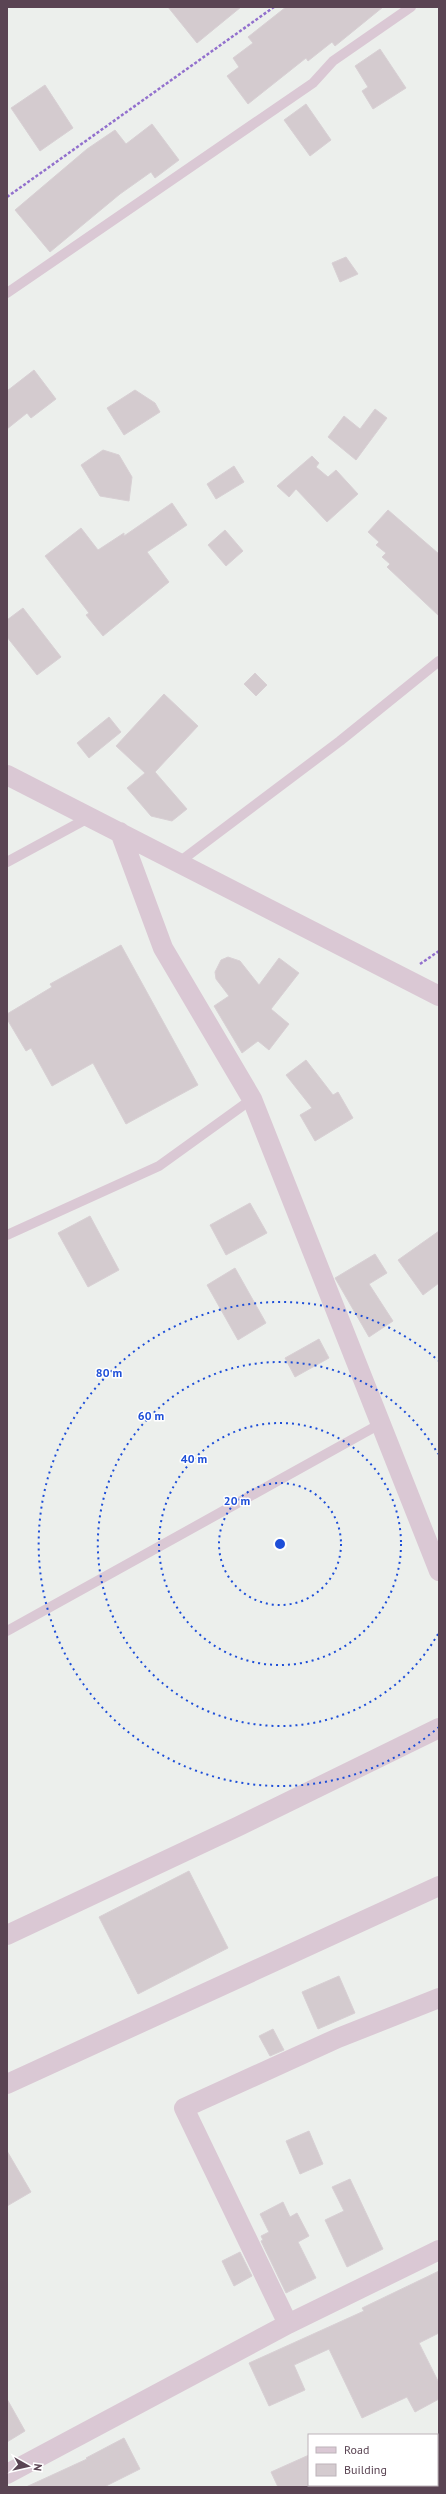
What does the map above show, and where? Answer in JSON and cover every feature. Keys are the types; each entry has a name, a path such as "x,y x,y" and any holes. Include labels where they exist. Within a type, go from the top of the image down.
{"street":[{"path":"7,774 92,816 178,863 439,996"},
{"path":"120,832 163,948 252,1099 439,1571"},
{"path":"7,1935 239,1826 439,1728"},
{"path":"7,2084 439,1886"},
{"path":"288,2324 184,2108 338,2038 439,1998"},
{"path":"7,2474 288,2324 439,2250"}],"lane":[{"path":"7,293 313,83 333,61 411,7"},
{"path":"178,863 340,741 439,660"},
{"path":"7,862 92,816"},
{"path":"7,1235 159,1166 252,1099"},
{"path":"7,1631 380,1424"}],"path":[{"path":"7,197 274,7"}],"building":[{"path":"168,7 241,7 197,43"},
{"path":"286,7 383,7 335,46 332,42 308,61 306,58 248,104 227,76 239,67 233,58 253,43 248,37"},
{"path":"380,49 406,88 373,109 362,91 368,87 355,66"},
{"path":"45,85 73,128 40,151 11,108"},
{"path":"306,104 331,140 310,156 284,120"},
{"path":"152,124 179,160 155,178 151,172 120,194 50,252 15,210 87,149 115,130 126,144"},
{"path":"346,257 358,274 340,282 332,263"},
{"path":"34,370 56,399 31,418 27,413 7,429 7,391"},
{"path":"135,390 155,403 160,412 124,435 107,408"},
{"path":"375,409 387,418 356,460 328,437 344,416 360,429"},
{"path":"103,450 119,455 132,477 129,501 100,496 81,465"},
{"path":"312,456 319,463 316,467 328,477 336,470 358,494 327,522 296,489 289,497 277,486"},
{"path":"234,466 244,482 216,499 207,484"},
{"path":"172,503 187,525 147,552 169,582 103,636 86,615 89,613 45,556 81,528 98,550 124,533 124,536"},
{"path":"388,510 439,554 439,616 387,567 390,564 382,557 386,553 376,545 379,542 368,532"},
{"path":"225,530 243,551 226,566 208,545"},
{"path":"23,608 61,657 37,675 7,637 7,620"},
{"path":"255,673 267,685 256,696 244,684"},
{"path":"164,694 198,726 155,772 187,809 172,821 151,816 127,788 145,773 116,746"},
{"path":"109,717 121,732 89,758 77,743"},
{"path":"121,945 198,1085 126,1124 93,1063 52,1086 31,1048 26,1051 7,1019 7,1014 52,987 50,984"},
{"path":"228,957 240,961 259,985 279,958 299,973 271,1009 289,1024 269,1050 258,1041 242,1053 214,1006 229,996 216,979 215,972 221,960"},
{"path":"306,1060 333,1095 338,1092 353,1118 315,1141 300,1115 312,1108 286,1075"},
{"path":"250,1203 267,1233 226,1255 210,1225"},
{"path":"90,1216 119,1270 88,1287 58,1233"},
{"path":"439,1231 439,1283 423,1295 398,1260"},
{"path":"375,1254 387,1273 369,1284 393,1321 369,1337 335,1278"},
{"path":"235,1268 266,1323 238,1340 207,1285"},
{"path":"319,1339 329,1358 295,1377 285,1358"},
{"path":"189,1871 228,1948 138,1994 99,1917"},
{"path":"339,1976 355,2013 318,2029 302,1992"},
{"path":"273,2029 284,2050 270,2056 259,2036"},
{"path":"309,2131 323,2164 300,2174 286,2141"},
{"path":"7,2151 31,2192 7,2206"},
{"path":"350,2179 383,2249 347,2267 325,2220 344,2211 332,2187"},
{"path":"283,2202 290,2217 297,2213 309,2236 298,2242 316,2278 286,2293 261,2241 263,2240 261,2236 269,2232 260,2214"},
{"path":"240,2252 252,2276 234,2286 222,2261"},
{"path":"439,2271 439,2333 419,2343 439,2383 439,2399 415,2412 407,2397 362,2418 329,2349 294,2365 305,2390 269,2406 249,2363 364,2311 362,2308"},
{"path":"7,2399 25,2431 7,2442"},
{"path":"124,2438 140,2469 104,2487 26,2487 87,2459 86,2458"},
{"path":"308,2455 309,2487 278,2487 271,2472"}]}
